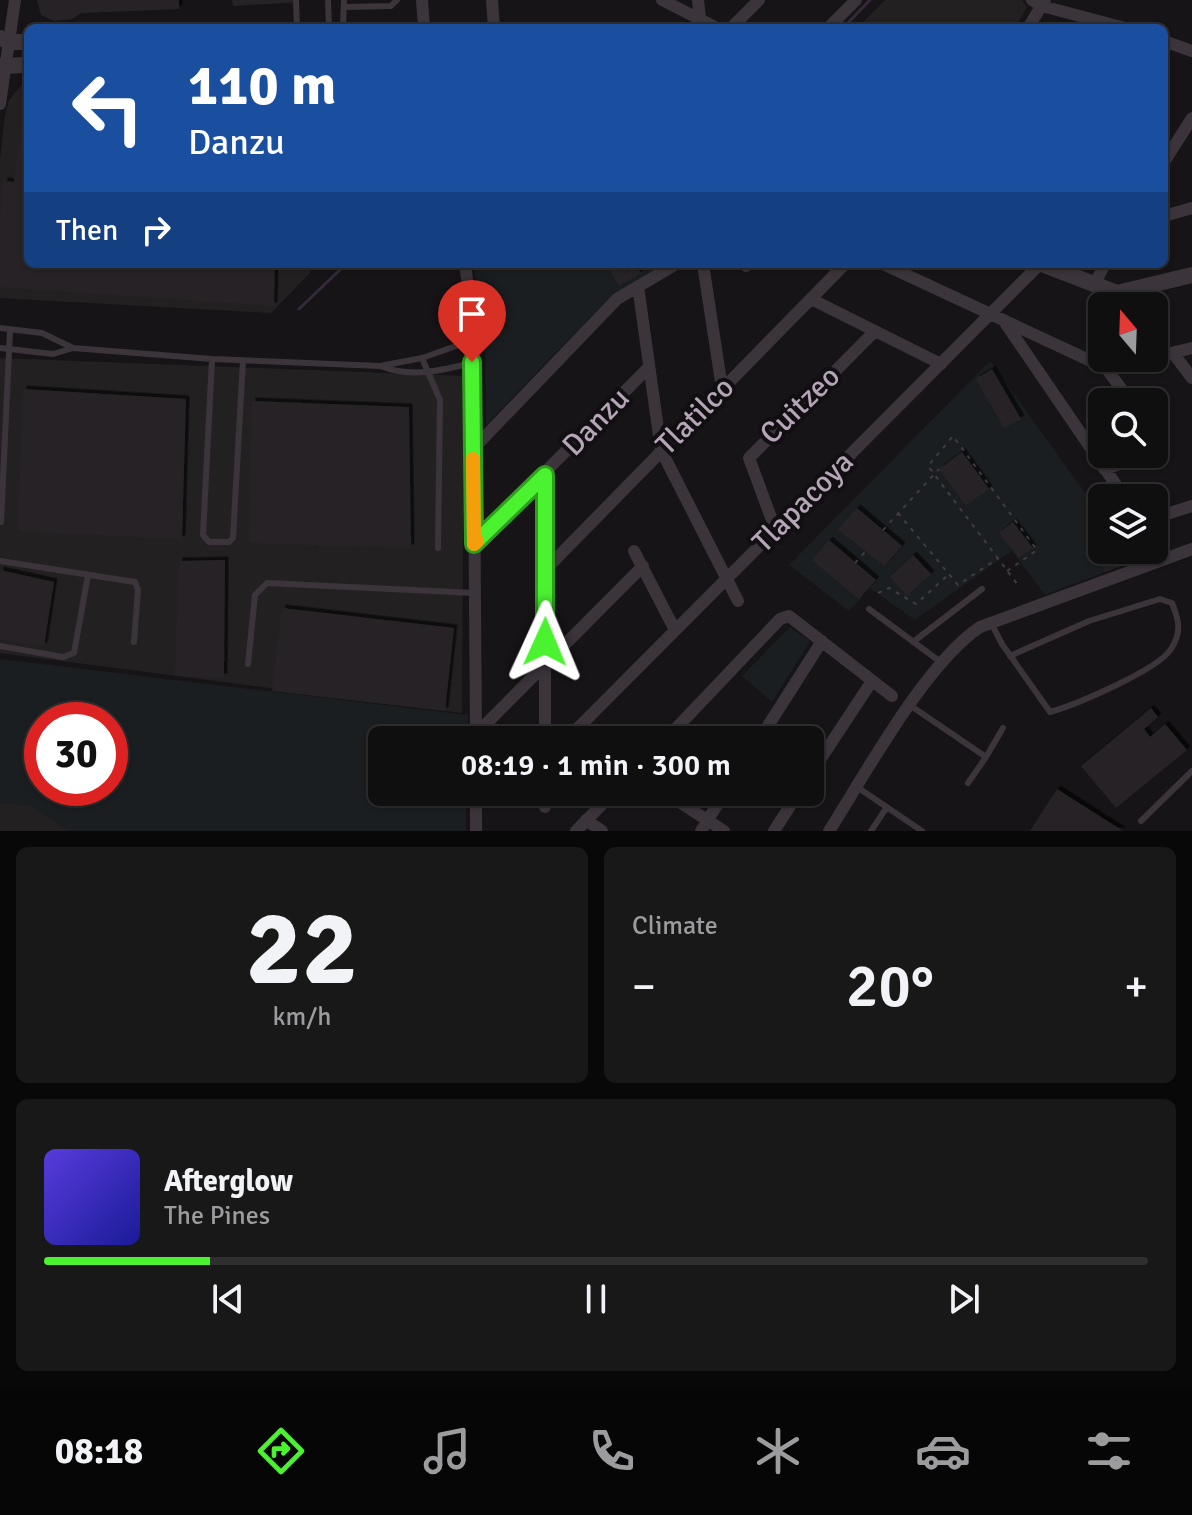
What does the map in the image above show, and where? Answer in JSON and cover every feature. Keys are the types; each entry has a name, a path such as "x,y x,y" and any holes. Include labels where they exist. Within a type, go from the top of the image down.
{"street":[{"path":"0,104 5,40 15,0"},
{"path":"422,0 424,24"},
{"path":"492,0 494,24"},
{"path":"662,0 710,24"},
{"path":"698,0 700,18"},
{"path":"735,24 759,0"},
{"path":"832,24 856,0"},
{"path":"1030,24 1040,2 1100,24"},
{"path":"1168,42 1192,51"},
{"path":"4,66 24,65"},
{"path":"1168,156 1192,118"},
{"path":"1168,215 1192,208"},
{"path":"465,268 473,340 476,726"},
{"path":"473,449 601,314 638,286 669,268"},
{"path":"704,268 722,388"},
{"name":"Tlatilco","path":"546,569 841,268"},
{"path":"891,268 990,317 1088,360"},
{"name":"Tlapacoya","path":"580,726 1037,268"},
{"path":"1051,268 1122,293 1192,275"},
{"path":"1094,285 1103,268"},
{"path":"638,286 661,450 738,601"},
{"path":"811,299 941,364"},
{"path":"1006,324 1115,484"},
{"name":"Cuitzeo","path":"776,531 749,458 874,332"},
{"path":"1168,354 1192,348"},
{"path":"1173,353 1192,378"},
{"name":"Danzu","path":"474,544 649,367"},
{"path":"545,475 545,726"},
{"path":"1168,514 1192,506"},
{"path":"1168,555 1192,549"},
{"path":"634,551 675,630"},
{"path":"829,831 911,706 942,663 968,635 991,623 1145,564"},
{"path":"487,726 643,566"},
{"path":"679,726 785,617 793,617 892,696"},
{"path":"768,726 822,641"},
{"path":"824,754 872,681"},
{"path":"476,806 476,831"},
{"path":"576,831 600,806"},
{"path":"680,806 704,826 724,831"},
{"path":"704,826 716,806"},
{"path":"774,831 790,806"},
{"path":"586,820 602,831"}],"lane":[{"path":"296,0 297,24"},
{"path":"328,0 329,24"},
{"path":"343,24 344,4 391,6 397,0"},
{"path":"0,328 42,333 73,348"},
{"path":"1,522 10,331"},
{"path":"0,348 53,354 73,348 212,359 380,366 422,358 473,340"},
{"path":"422,358 440,400 438,548"},
{"path":"212,359 203,535 209,542 229,542 233,538 243,360"},
{"path":"380,366 402,374 427,373 472,362"},
{"path":"0,561 135,582 138,590 134,642"},
{"path":"0,646 63,657 74,653 88,575"},
{"path":"248,664 255,595 267,583 474,593"},
{"path":"913,642 982,589"},
{"path":"991,623 1010,656 1050,712 1082,703 1169,653 1178,635 1179,621 1172,603 1160,599 1089,621 1010,656"},
{"path":"869,609 942,663"},
{"path":"911,706 986,757"},
{"path":"968,783 1003,728"},
{"path":"1141,821 1192,771"},
{"path":"857,787 922,831"},
{"path":"871,831 887,807"}],"path":[{"path":"1007,571 1037,550 953,436 928,466 998,558 1007,571 1018,585"},
{"path":"883,530 939,469"},
{"path":"898,513 958,585 998,558"},
{"path":"855,563 866,551"},
{"path":"878,593 889,588 916,604 949,574"}],"shaded area":[{"path":"885,0 1022,0 1027,7 1017,24 861,24"},
{"path":"24,82 24,268 310,268 310,273 271,313 0,298 0,160 9,100"},
{"path":"474,268 656,268 605,302 486,425 485,327"},
{"path":"0,358 464,376 462,713 0,653"},
{"path":"990,361 1088,497 1088,564 1126,564 1045,595 1012,551 915,620 870,588 849,611 789,565"},
{"path":"790,627 810,641 772,702 742,676"},
{"path":"0,659 468,715 468,726 368,726 368,806 466,806 466,831 68,831 30,806 128,806 128,702 24,702 24,805 0,804"},
{"path":"0,791 24,801 24,806 34,806 92,831 0,831"}],"building":[{"path":"37,0 179,0 179,9 81,13 72,19 54,21 41,15"},
{"path":"232,0 298,0 298,2 233,6"},
{"path":"24,103 24,268 275,268 274,306 0,287 0,218 4,181 14,182"},
{"path":"637,268 641,273 619,286 610,271"},
{"path":"992,369 1021,419 1004,428 976,379"},
{"path":"23,389 186,399 182,539 18,531"},
{"path":"252,401 409,407 411,548 249,543"},
{"path":"962,452 989,489 966,505 939,469"},
{"path":"857,508 902,546 884,566 838,529"},
{"path":"1013,522 1033,548 1019,558 999,533"},
{"path":"829,540 876,580 859,599 812,560"},
{"path":"913,555 931,574 907,596 890,577"},
{"path":"225,560 224,677 175,676 179,561"},
{"path":"1102,564 1125,564 1105,572"},
{"path":"0,570 54,582 44,646 0,639"},
{"path":"282,608 454,628 445,711 272,691"},
{"path":"1151,708 1158,717 1144,729 1150,737 1165,724 1187,750 1116,808 1081,766"},
{"path":"1057,789 1123,831 1030,831"}],"waterway":[{"path":"847,24 870,0"},
{"path":"299,309 342,268"}],"slow traffic":[{"path":"473,459 474,544 477,541"}],"route":[{"path":"472,362 474,544 545,475 545,642"}]}
